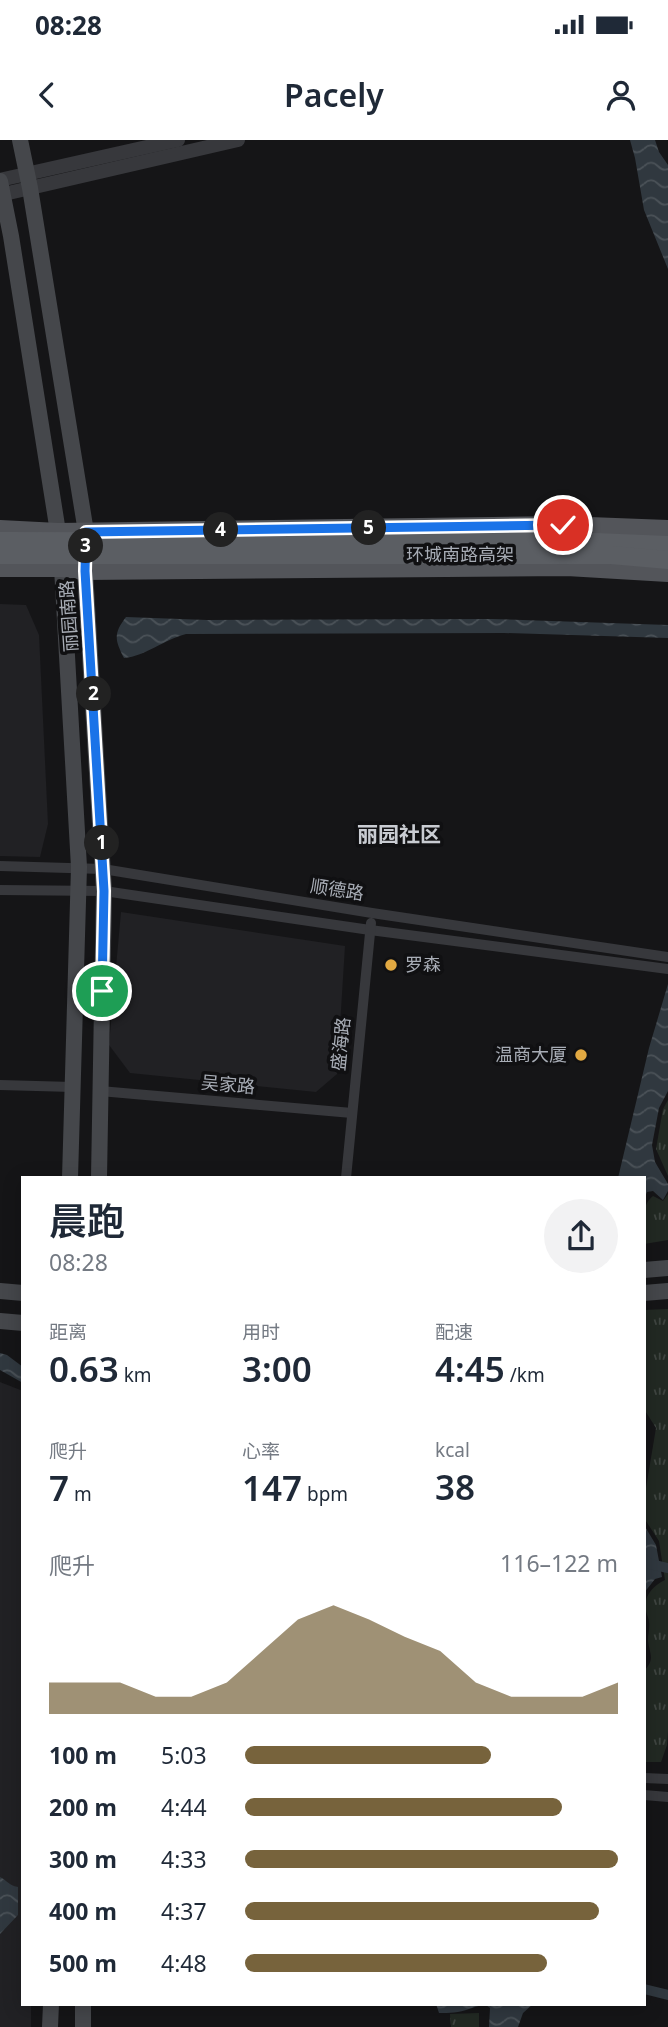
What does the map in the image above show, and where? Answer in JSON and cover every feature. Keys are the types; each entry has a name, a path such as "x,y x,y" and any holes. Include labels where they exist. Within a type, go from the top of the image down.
{"highway":[{"name":"环城南路高架","path":"0,541 581,541 667,534"},
{"name":"环城南路高架","path":"0,555 611,555 668,560"}],"main road":[{"name":"丽园南路","path":"20,140 86,532 85,571 104,891 99,1176"},
{"name":"丽园南路","path":"1,188 62,568 79,867 70,1176"},
{"path":"0,529 86,532 563,525 667,534"},
{"path":"0,568 62,568 85,571 567,567 668,573"},
{"path":"646,1270 668,1268"},
{"path":"0,1291 21,1293"},
{"path":"646,1293 668,1291"},
{"path":"0,1321 21,1323"},
{"path":"50,2027 51,2006"},
{"path":"83,2006 83,2027"}],"street":[{"path":"1,188 178,140"},
{"path":"29,181 238,140"},
{"name":"顺德路","path":"0,866 103,869 667,957"},
{"name":"顺德路","path":"0,890 104,891 666,969"},
{"name":"盛海路","path":"346,1176 372,913"},
{"path":"0,1085 73,1087"},
{"name":"吴家路","path":"100,1091 352,1113"},
{"path":"646,1778 668,1779"},
{"path":"646,1795 668,1797"}],"shaded area":[{"path":"0,604 26,605 39,635 48,824 40,857 0,856"},
{"path":"121,912 345,946 337,1074 316,1092 130,1073 109,1045"},
{"path":"0,1382 21,1390 21,2006 31,2006 31,2027 0,2027"}],"green space":[{"path":"668,1100 668,1176 656,1149 663,1109"},
{"path":"668,1194 668,1240 646,1244 646,1206 653,1196 663,1201"},
{"path":"668,1309 668,1731 667,1745 661,1762 646,1762 646,1668 651,1656 646,1601 653,1588 665,1580 659,1541 646,1521 646,1488 656,1428 646,1412 646,1310"},
{"path":"479,2013 479,2027 451,2027 450,2014"}],"water":[{"path":"630,140 655,140 668,165 668,269 644,210"},
{"path":"126,617 207,620 492,619 668,625 668,638 504,633 186,634 124,658 117,637"},
{"path":"668,984 668,1091 659,1108 652,1145 655,1162 668,1184 663,1200 653,1191 646,1194 646,1176 618,1176 649,1048"},
{"path":"0,1353 21,1366 21,1382 0,1370"},
{"path":"646,1528 656,1545 662,1577 655,1579 646,1590"},
{"path":"0,1877 18,1887 18,1915 0,1934"},
{"path":"437,2006 479,2006 458,2012 439,2013"},
{"path":"487,2006 531,2006 523,2013 518,2027 489,2027 490,2008"}],"waterway":[{"path":"646,1561 668,1568"},
{"path":"646,1990 668,1995"}],"place":[{"name":"罗森","path":"391,965"},
{"name":"温商大厦","path":"581,1055"}],"district":[{"name":"丽园社区","path":"399,835"}],"route":[{"path":"102,991 104,891 85,571 86,532 563,525"}]}
